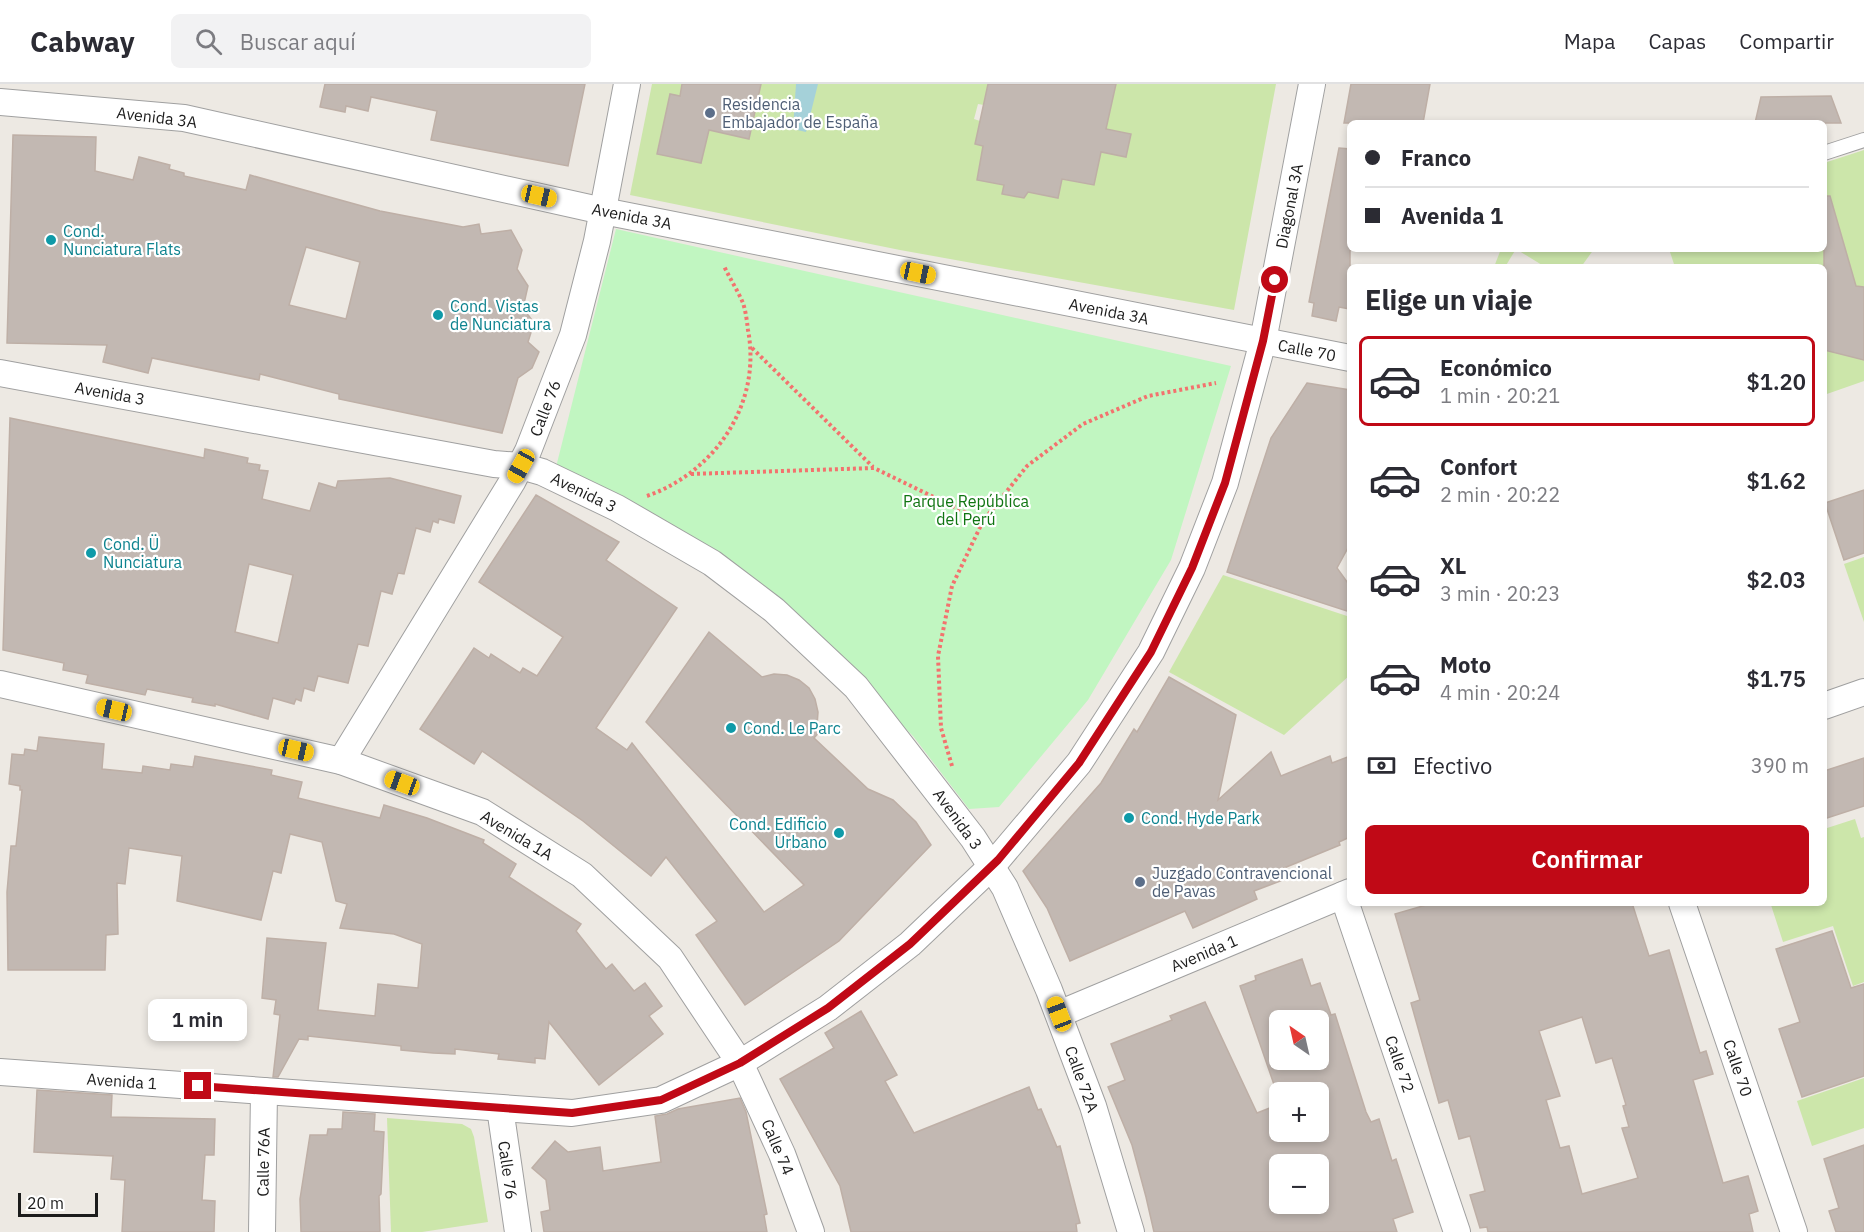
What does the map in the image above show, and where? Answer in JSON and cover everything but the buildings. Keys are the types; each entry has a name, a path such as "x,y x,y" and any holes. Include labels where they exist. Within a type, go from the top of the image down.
{"street":[{"name":"Calle 76","path":"341,761 521,466 573,335 603,211 627,84"},
{"name":"Diagonal 3A","path":"992,866 1079,763 1151,652 1192,568 1225,483 1263,341 1312,84"},
{"name":"Avenida 3A","path":"0,102 184,118 603,211 1263,341"},
{"name":"Calle 70","path":"1263,341 1347,357"},
{"name":"Avenida 3","path":"0,373 494,464 521,466 542,472 617,508 712,563 774,610 856,687 921,769 992,866"},
{"name":"Avenida 1A","path":"0,684 341,761 482,812 582,875 670,958 740,1063"},
{"path":"1827,705 1864,692"},
{"name":"Calle 72A","path":"992,866 1005,888 1059,1014 1093,1106 1131,1232"},
{"name":"Avenida 1","path":"0,1072 572,1113 661,1100 740,1063 828,1008 910,944 992,866"},
{"name":"Avenida 1","path":"1059,1014 1346,894"},
{"name":"Calle 72","path":"1350,906 1456,1232"},
{"name":"Calle 70","path":"1683,906 1794,1232"},
{"name":"Calle 74","path":"740,1063 782,1154 811,1232"},
{"name":"Calle 76A","path":"262,1232 264,1091"},
{"name":"Calle 76","path":"500,1108 518,1232"}],"lane":[{"path":"1827,152 1864,141"}],"path":[{"path":"638,499 666,489 691,474 713,454 730,431 743,405 748,386 752,347 744,305 724,266"},
{"path":"752,347 874,468 983,521"},
{"path":"954,774 941,728 938,656 952,586 983,521 1027,466 1083,424 1148,396 1216,383"},
{"path":"691,474 874,468"}],"green space":[{"path":"652,84 988,84 984,105 978,104 974,119 980,121 975,144 983,146 977,179 1004,185 1002,194 1024,198 1028,192 1062,179 1094,185 1101,152 1126,157 1131,134 1106,129 1116,84 1276,84 1234,310 900,250 630,195"},
{"path":"1864,150 1864,381 1827,394 1827,264 1674,264 1670,252 1827,252 1827,162"},
{"name":"Parque República del Perú","path":"616,229 1231,366 1171,560 1088,700 999,807 969,809 913,736 775,602 555,471"},
{"path":"1500,252 1514,252 1507,264 1495,264"},
{"path":"1521,252 1592,252 1583,264 1540,264"},
{"path":"1864,557 1864,622 1844,564"},
{"path":"1223,575 1347,616 1347,678 1284,735 1169,672"},
{"path":"1855,819 1861,838 1864,837 1864,982 1853,986 1833,926 1783,942 1771,906 1827,906 1827,828"},
{"path":"1864,1078 1864,1128 1812,1146 1797,1101"},
{"path":"387,1118 462,1124 471,1129 488,1222 422,1232 391,1232"}],"water":[{"path":"796,84 818,84 806,132 793,129"}],"place":[{"name":"Residencia Embajador de España","path":"710,113"},
{"name":"Cond. Nunciatura Flats","path":"51,240"},
{"name":"Cond. Vistas de Nunciatura","path":"438,315"},
{"name":"Cond. Ü Nunciatura","path":"91,553"},
{"name":"Cond. Le Parc","path":"731,728"},
{"name":"Cond. Hyde Park","path":"1129,818"},
{"name":"Cond. Edificio Urbano","path":"839,833"},
{"name":"Juzgado Contravencional de Pavas","path":"1140,882"}],"route":[{"path":"198,1086 572,1113 661,1100 740,1063 828,1008 910,944 998,860 1079,763 1151,652 1192,568 1225,483 1263,341 1275,280"}]}
